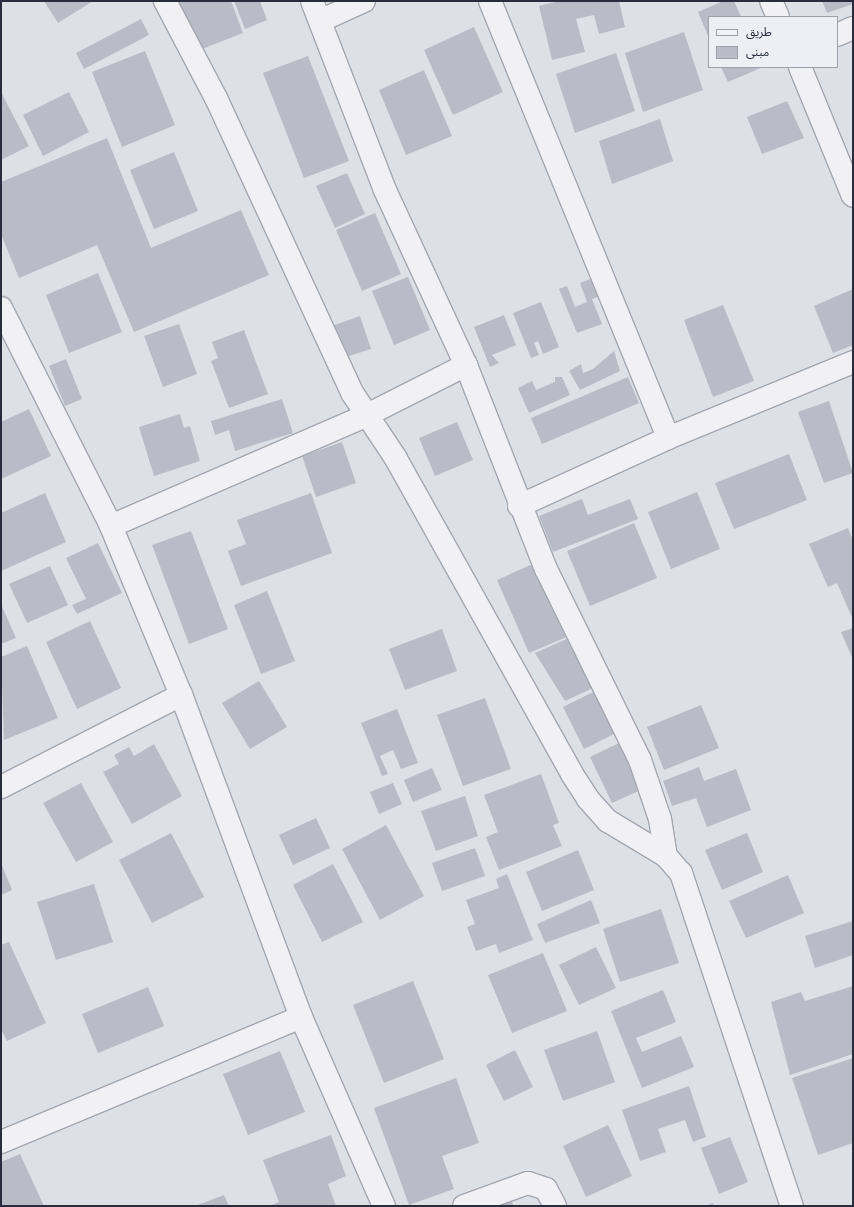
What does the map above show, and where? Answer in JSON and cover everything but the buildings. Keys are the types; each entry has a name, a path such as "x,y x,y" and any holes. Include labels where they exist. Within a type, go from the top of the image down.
{"street":[{"path":"165,1 216,98 343,375 588,799 608,821 633,839 666,856 686,883 792,1206"},
{"path":"312,1 322,20 385,190 466,365 519,506 640,760 660,819 666,856"},
{"path":"322,20 364,1"},
{"path":"490,1 668,438"},
{"path":"771,1 778,16"},
{"path":"838,35 853,28"},
{"path":"800,68 853,196"},
{"path":"1,308 110,526 180,695 301,1017 384,1206"},
{"path":"519,506 668,438 853,362"},
{"path":"110,526 367,415 466,365"},
{"path":"1,787 180,695"},
{"path":"1,1142 301,1017"},
{"path":"464,1206 528,1183 546,1189 555,1206"}]}
